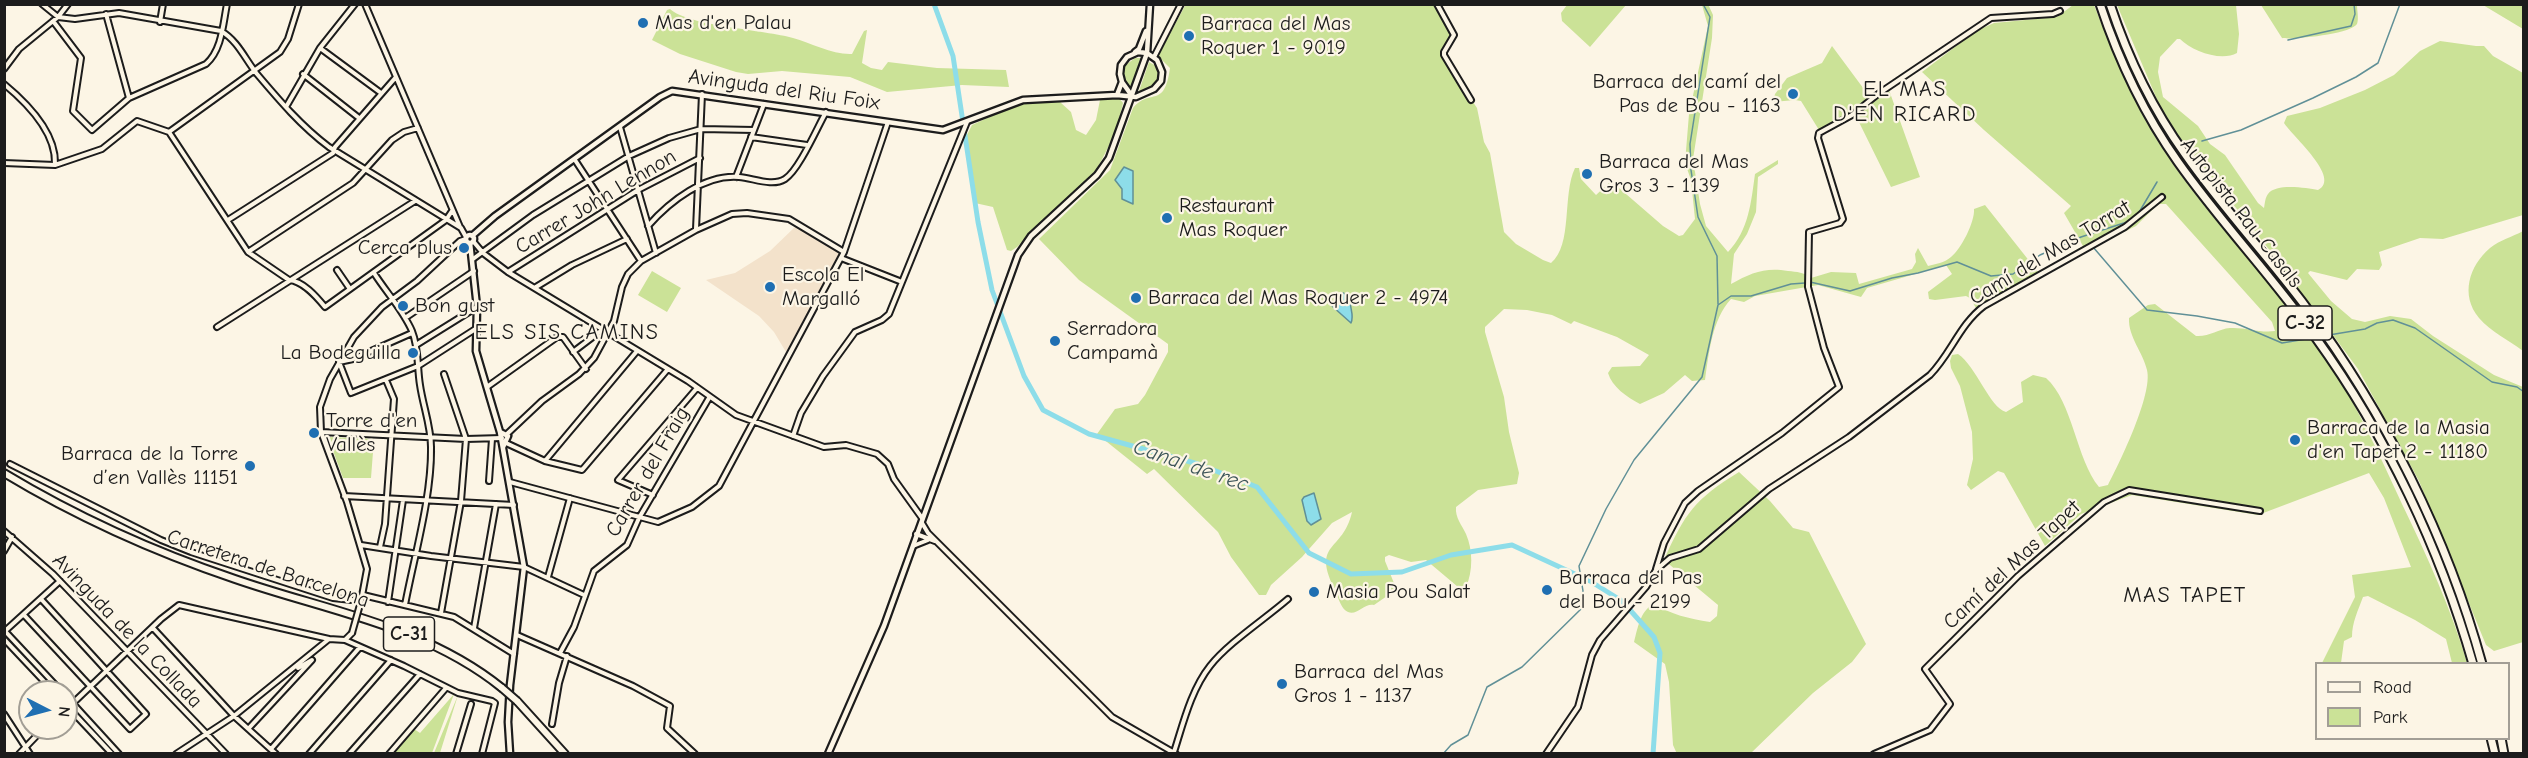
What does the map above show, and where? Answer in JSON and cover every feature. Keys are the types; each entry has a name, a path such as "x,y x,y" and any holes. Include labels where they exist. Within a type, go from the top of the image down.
{"highway":[{"name":"Autopista Pau Casals","path":"2100,4 2130,80 2162,137 2197,186 2317,339 2369,422 2404,488 2435,555 2473,662"},
{"name":"Autopista Pau Casals","path":"2110,4 2136,71 2160,117 2210,188 2305,306 2348,368 2381,424 2414,486 2445,554 2482,662"},
{"name":"Carretera de Barcelona","path":"4,473 100,525 188,562 420,638 461,659 502,688 565,753"}],"street":[{"path":"42,4 58,17 75,19 119,13 221,31 232,37 255,72 310,133 365,170 461,228 483,253 508,272 668,369 736,415 824,447 846,445 859,447 882,458 888,464 894,479 922,520 928,533 1112,717 1175,753 1192,698 1209,667 1227,649 1288,599"},
{"path":"4,69 19,49 58,17 68,4"},
{"path":"160,22 163,4"},
{"path":"53,21 81,58 73,111 92,130 129,98 206,64 215,55 227,4"},
{"path":"169,132 280,52 288,39 300,4"},
{"path":"286,107 320,48 355,4"},
{"path":"365,4 452,211 470,239 477,307 476,351 486,388 503,435 524,567 508,722 510,753"},
{"path":"828,753 876,646 1003,292 1023,245 1106,164 1147,53 1150,4"},
{"path":"1154,57 1180,4"},
{"path":"1437,4 1454,35 1444,56 1471,100"},
{"path":"1546,753 1578,708 1592,655 1600,640 1646,588 1656,570 1664,543 1685,502 1782,433 1839,387 1824,348 1808,287 1809,232 1840,223 1843,219 1818,138 1819,133 1852,115 1878,94 1991,18 2053,14 2060,11"},
{"path":"106,14 129,98"},
{"path":"1117,95 1122,82 1121,65 1139,49 1149,22"},
{"path":"320,48 381,93"},
{"path":"1122,82 1132,96 1137,97 1154,89 1161,81 1161,67 1154,57 1147,53 1132,54"},
{"path":"303,74 359,118"},
{"path":"228,220 324,159 396,77"},
{"path":"4,84 23,99 42,126 55,153 55,165"},
{"name":"Avinguda del Riu Foix","path":"470,239 483,226 672,91 943,130 1023,100 1132,96"},
{"path":"696,230 702,94"},
{"path":"736,177 764,103"},
{"path":"648,225 662,209 712,178 736,177 770,182 784,179 797,165 826,112"},
{"path":"4,163 55,165 102,148 137,121 169,132 247,250 289,280 293,279 309,289 325,307 446,220 452,211"},
{"path":"510,482 658,522 666,520 711,494 726,476 844,252 888,122"},
{"path":"794,436 801,413 823,376 855,332 882,320 889,314 967,122"},
{"path":"620,127 656,253"},
{"path":"247,250 353,183 381,149 404,132 418,128"},
{"path":"473,257 483,253 532,215 629,156 669,138 700,129 754,130"},
{"path":"751,137 807,145"},
{"name":"Carrer John Lennon","path":"508,272 638,190 700,158"},
{"path":"574,160 641,261"},
{"name":"Camí del Mas Torrat","path":"1656,570 1670,558 1699,549 1769,489 1849,437 1930,375 1940,365 1956,337 1973,315 1984,306 2125,227 2162,197"},
{"path":"217,327 415,201"},
{"path":"321,432 466,439 492,439 503,435 542,401 586,369 614,321 628,274 641,261 696,230 732,214 747,213 789,219 844,252"},
{"path":"78,698 106,669 175,606 179,605 329,639 345,639 351,636 363,595 367,569 361,545 321,432 320,407 339,362 354,337 392,298 417,281 456,246 470,239"},
{"path":"536,287 572,265 627,239"},
{"path":"841,258 902,282"},
{"path":"337,270 350,290"},
{"path":"405,318 474,271"},
{"path":"374,273 405,318 412,333 431,437 431,456 425,500 405,605"},
{"path":"416,345 477,307"},
{"path":"339,362 351,393 418,366 477,328"},
{"path":"573,352 602,330"},
{"path":"339,362 353,359 412,333"},
{"path":"486,388 558,336 563,337 586,369"},
{"path":"545,461 637,351"},
{"path":"505,445 545,461 582,470 668,369"},
{"path":"441,613 461,501 466,439 444,374"},
{"path":"380,547 387,498 394,399 386,380"},
{"path":"653,495 618,480 697,388"},
{"name":"Carrer del Fraig","path":"560,652 574,627 594,571 627,545 639,518 709,398"},
{"path":"489,481 492,439"},
{"path":"10,464 161,540 191,552 333,598 361,601"},
{"name":"Camí del Mas Tapet","path":"1874,753 1930,729 1950,704 1925,669 2018,576 2104,501 2129,490 2260,511"},
{"path":"344,496 514,505"},
{"path":"548,577 570,498"},
{"path":"388,602 403,500"},
{"path":"474,628 496,504"},
{"name":"Avinguda de la Collada","path":"4,531 60,581 206,735 226,753"},
{"path":"916,534 928,533"},
{"path":"916,534 937,542"},
{"path":"4,551 12,537"},
{"path":"912,546 928,540"},
{"path":"361,545 524,567 584,595"},
{"path":"51,680 5,631 60,581"},
{"path":"363,595 454,617 514,654"},
{"path":"24,615 130,729 146,714 41,598"},
{"path":"153,628 234,716 276,753"},
{"path":"517,635 633,686 669,706 667,728 695,753"},
{"path":"4,639 43,680"},
{"path":"176,753 234,716 329,639"},
{"path":"345,639 446,688 495,703 482,753"},
{"path":"271,749 360,647"},
{"path":"552,724 559,683 567,656"},
{"path":"249,728 312,660 270,687"},
{"path":"309,753 391,660"},
{"path":"349,753 420,674"},
{"path":"389,753 446,688"},
{"path":"456,753 471,704"},
{"path":"78,708 119,753"},
{"path":"4,714 30,753"},
{"path":"78,718 111,753"},
{"path":"19,753 33,740"}],"shaded area":[{"name":"Escola El Margalló","path":"796,226 840,254 786,352 774,332 759,316 706,280 735,273 770,251"}],"green space":[{"path":"1186,4 1435,5 1452,35 1441,54 1477,108 1484,142 1490,153 1504,232 1516,244 1551,263 1558,255 1562,244 1571,179 1575,168 1579,168 1581,179 1596,195 1611,181 1663,226 1679,236 1683,235 1695,219 1691,180 1685,163 1689,114 1708,26 1702,5 1708,4 1713,15 1712,38 1693,159 1706,226 1728,252 1745,225 1755,174 1778,160 1778,164 1758,177 1756,212 1747,234 1734,254 1731,284 1765,270 1780,270 1800,273 1811,278 1831,272 1856,273 1859,284 1912,269 1916,262 1915,254 1918,248 1928,266 1946,261 1963,242 1970,228 1974,209 1985,205 2038,272 2083,246 2064,213 2071,206 1922,72 1976,31 1994,23 2057,17 2073,5 2094,5 2130,91 2157,140 2198,197 2288,306 2350,397 2429,563 2454,622 2467,662 2452,662 2446,639 2368,596 2363,597 2354,621 2352,637 2344,641 2341,662 2322,662 2355,597 2352,575 2411,567 2384,498 2369,473 2258,515 2132,495 2081,514 2045,546 2004,473 1998,471 1971,490 1967,485 1973,459 1972,432 1960,386 1951,368 1952,355 1958,354 1965,360 1994,403 2006,412 2023,402 2021,382 2033,375 2046,378 2062,401 2085,462 2099,487 2108,485 2127,445 2148,381 2147,370 2133,338 2129,318 2148,305 2155,304 2196,336 2230,328 2275,331 2272,322 2166,204 2158,204 2136,226 2081,253 1979,313 1970,298 1966,296 1929,299 1928,292 1952,274 1946,265 1867,288 1861,297 1818,285 1755,296 1744,302 1731,299 1715,326 1705,380 1692,381 1685,375 1664,393 1640,404 1616,387 1608,373 1612,367 1640,366 1649,355 1617,337 1574,321 1571,324 1552,315 1527,310 1504,309 1485,327 1485,332 1504,397 1509,432 1519,473 1517,484 1478,490 1456,507 1471,554 1470,574 1466,587 1458,587 1426,560 1411,562 1389,555 1385,557 1385,561 1398,593 1390,594 1374,605 1354,612 1346,611 1339,600 1326,564 1327,555 1348,525 1352,512 1332,523 1302,557 1271,585 1266,595 1259,595 1231,557 1218,532 1154,469 1147,474 1097,434 1115,409 1138,404 1168,352 1168,344 1079,280 1039,239 1110,170 1133,108 1140,102 1160,94 1164,89 1170,68 1158,56"},
{"path":"1567,5 1626,5 1590,47 1562,21 1561,13"},
{"path":"2117,5 2236,5 2239,34 2237,53 2215,56 2192,48 2177,39 2160,57 2158,72 2163,97 2198,126 2210,144 2225,155 2258,203 2264,208 2268,194 2278,188 2318,190 2324,184 2324,176 2320,167 2284,123 2287,116 2320,108 2365,90 2394,75 2420,51 2440,41 2484,46 2493,56 2523,73 2523,215 2443,239 2420,238 2379,252 2382,265 2379,270 2357,269 2347,280 2310,271 2308,273 2331,301 2352,319 2365,322 2390,316 2411,319 2494,375 2523,387 2523,642 2494,651 2486,645 2419,481 2358,369 2279,262 2178,135 2159,104"},
{"path":"2261,5 2357,5 2358,22 2353,28 2344,31 2309,37 2282,38"},
{"path":"2483,5 2523,5 2523,29"},
{"path":"670,9 693,20 781,35 845,54 852,54 864,31 867,30 862,63 871,68 882,70 888,62 937,68 1006,70 1009,87 962,85 887,92 850,77 782,71 748,74 736,72 680,54 652,40 667,10"},
{"path":"1832,46 1872,100 1889,90 1920,177 1891,187 1853,110 1819,130 1801,101 1773,102 1775,94 1787,78 1822,63"},
{"path":"1135,58 1141,58 1131,86 1124,78 1123,67"},
{"path":"1149,62 1158,67 1157,80 1152,87 1139,91"},
{"path":"1119,98 1123,103 1116,132 1097,169 1017,247 1011,251 1007,250 993,207 975,203 964,141 972,125 1020,103 1060,102 1071,112 1076,130 1086,135 1096,120 1100,100"},
{"path":"2523,231 2523,351 2479,318 2473,309 2469,290 2472,272 2483,255 2498,243"},
{"path":"652,271 681,288 667,312 638,295"},
{"path":"328,437 374,439 371,478 343,478"},
{"path":"1739,472 1770,501 1793,528 1809,532 1866,644 1852,662 1813,693 1751,753 1677,754 1673,745 1669,682 1665,664 1634,642 1642,616 1653,604 1687,618 1702,621 1710,622 1717,616 1718,605 1664,560 1678,530 1693,508 1701,499"},
{"path":"454,694 432,753 393,753 414,729 420,733"},
{"path":"458,695 440,753 434,753"}],"water":[{"path":"1124,167 1133,171 1133,204 1122,199 1122,189 1115,180"},
{"path":"1343,293 1351,297 1351,323 1332,306"},
{"path":"1314,493 1321,519 1311,525 1307,521 1302,500"}],"waterway":[{"name":"Canal de rec","path":"934,4 953,56 978,222 992,290 1024,376 1043,410 1089,434 1198,464 1257,487 1309,553 1351,574 1402,572 1451,555 1512,545 1590,581 1622,601 1654,637 1660,653 1653,754"},
{"path":"1703,4 1710,17 1690,144 1691,170 1698,217 1717,256 1718,304"},
{"path":"2288,40 2351,26 2355,14 2354,4"},
{"path":"2202,141 2241,130 2356,77 2378,63 2400,4"},
{"path":"2138,214 2157,182"},
{"path":"1810,282 1850,291 1957,262 1991,276 2013,274 2040,255 2081,237 2130,221"},
{"path":"2093,247 2147,310 2235,323 2282,343 2312,338"},
{"path":"1443,754 1451,745 1468,735 1487,687 1522,667 1581,609 1583,591 1579,566 1606,509 1634,460 1702,377 1718,305 1731,296 1751,296 1791,284 1805,283"},
{"path":"2329,335 2365,329 2377,323 2393,320 2415,328 2492,382 2517,387 2524,392"}],"place":[{"name":"Mas d'en Palau","path":"643,23"},
{"name":"Barraca del Mas Roquer 1 - 9019","path":"1189,36"},
{"name":"Barraca del camí del Pas de Bou - 1163","path":"1793,94"},
{"name":"Barraca del Mas Gros 3 - 1139","path":"1587,174"},
{"name":"Restaurant Mas Roquer","path":"1167,218"},
{"name":"Cerca plus","path":"464,248"},
{"name":"Escola El Margalló","path":"770,287"},
{"name":"Barraca del Mas Roquer 2 - 4974","path":"1136,298"},
{"name":"Bon gust","path":"403,306"},
{"name":"Serradora Campamà","path":"1055,341"},
{"name":"La Bodeguilla","path":"413,353"},
{"name":"Torre d'en Vallès","path":"314,433"},
{"name":"Barraca de la Masia d'en Tapet 2 - 11180","path":"2295,440"},
{"name":"Barraca de la Torre d’en Vallès 11151","path":"250,466"},
{"name":"Barraca del Pas del Bou - 2199","path":"1547,590"},
{"name":"Masia Pou Salat","path":"1314,592"},
{"name":"Barraca del Mas Gros 1 - 1137","path":"1282,684"}],"district":[{"name":"EL MAS D'EN RICARD","path":"1905,102"},
{"name":"ELS SIS CAMINS","path":"567,333"},
{"name":"MAS TAPET","path":"2185,596"}]}
